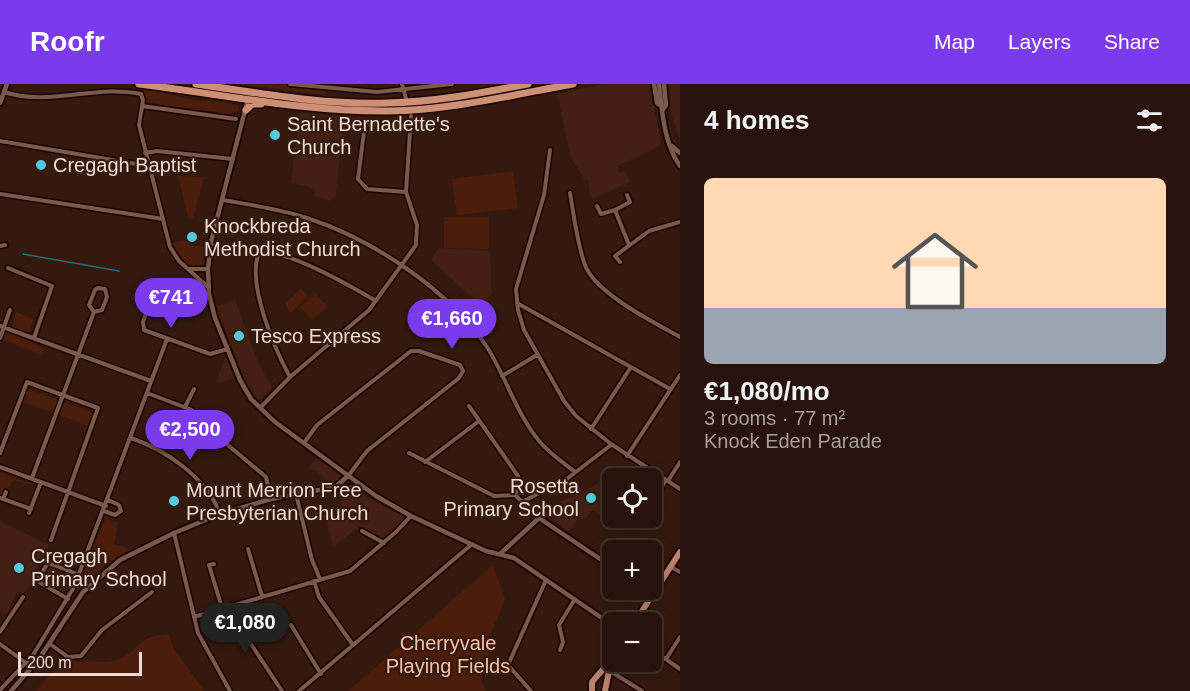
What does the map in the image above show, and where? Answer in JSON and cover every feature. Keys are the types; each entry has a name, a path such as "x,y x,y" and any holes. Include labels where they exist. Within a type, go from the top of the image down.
{"highway":[{"path":"138,84 312,107 409,110 473,102 573,84"},
{"path":"196,84 409,110 528,84"},
{"path":"246,110 254,104 296,109 312,107"}],"main road":[{"path":"662,580 680,552"},
{"path":"592,691 592,683 602,672"},
{"path":"605,691 609,672"},
{"path":"599,676 606,683"}],"street":[{"path":"0,103 3,84"},
{"path":"2,93 7,84"},
{"path":"290,84 377,92 452,84"},
{"path":"259,408 290,377 356,322 376,301 416,245 418,235 406,192 412,127 402,84"},
{"path":"654,84 657,103 662,109"},
{"path":"659,84 662,109 674,158 680,166"},
{"path":"662,109 666,105 664,84"},
{"path":"2,93 48,94 104,87 141,94 139,125 170,247 185,268 209,288"},
{"path":"248,99 211,242 208,269 215,318 245,390 259,408 365,489 411,516 472,544 514,558 602,618"},
{"path":"142,106 236,119"},
{"path":"406,192 367,189 359,183 363,127 365,124 376,124 412,127"},
{"path":"0,141 148,166"},
{"path":"672,146 680,153"},
{"path":"550,150 544,195 516,289 524,330 564,401 591,429 627,456 680,489"},
{"path":"145,153 157,151 234,159"},
{"path":"570,193 584,261 589,274 628,307 680,337"},
{"path":"0,194 164,219"},
{"path":"597,206 601,214 615,210 630,202 627,195"},
{"path":"223,200 270,208 308,219 364,243 402,266 453,309 492,356 540,443 575,472"},
{"path":"615,210 629,245"},
{"path":"620,262 615,256 649,231 680,222"},
{"path":"290,377 257,291 255,268 258,255 267,251 292,260 329,276 376,301"},
{"path":"8,268 52,286 34,338"},
{"path":"185,268 200,271 208,269"},
{"path":"198,280 200,271"},
{"path":"157,284 142,325 147,332 210,354 228,349"},
{"path":"32,478 93,312 89,305 93,292 98,288 105,289 107,297 102,309 93,312"},
{"path":"517,303 670,389"},
{"path":"0,339 2,327 10,310"},
{"path":"2,327 152,381"},
{"path":"0,690 26,663 74,587 167,339"},
{"path":"304,444 317,425 411,351 420,351 460,365 463,371 459,378 367,451 336,488"},
{"path":"502,376 537,355"},
{"path":"591,429 632,367"},
{"path":"627,456 680,375"},
{"path":"0,453 26,383 99,410 51,540"},
{"path":"185,407 194,388"},
{"path":"147,393 192,410"},
{"path":"469,406 518,477 520,483 515,495"},
{"path":"424,462 479,420"},
{"path":"210,430 266,477 271,499"},
{"path":"131,438 159,449 211,493 219,514"},
{"path":"524,501 575,472 611,444"},
{"path":"409,453 494,496 515,495 524,501 539,518 602,560"},
{"path":"662,488 680,462"},
{"path":"0,467 69,492 119,505 121,511 115,515 104,511"},
{"path":"6,492 2,498 30,511 41,482"},
{"path":"11,691 50,644 83,592 120,560 219,514 296,494 336,488 365,489"},
{"path":"296,494 312,560 320,579"},
{"path":"194,616 354,569 411,516"},
{"path":"500,554 539,518"},
{"path":"362,531 384,543"},
{"path":"174,533 200,638 230,691"},
{"path":"299,691 472,544"},
{"path":"248,549 262,596"},
{"path":"68,599 39,582 39,577 48,563 80,574"},
{"path":"214,564 209,565 222,608"},
{"path":"671,567 680,572"},
{"path":"531,691 508,665 546,580"},
{"path":"314,581 319,597 353,645"},
{"path":"74,587 83,592"},
{"path":"50,644 68,657 81,656 102,630 152,592"},
{"path":"0,632 23,597"},
{"path":"560,650 563,642 559,625 574,599"},
{"path":"234,605 242,629 282,691"},
{"path":"291,625 321,674"},
{"path":"666,659 680,637"},
{"path":"0,644 26,663"},
{"path":"662,656 680,669"},
{"path":"599,676 607,672"},
{"path":"611,672 642,691"}],"shaded area":[{"path":"603,84 649,84 661,142 658,147 617,166 619,173 626,171 630,182 591,199 588,180 585,180 571,158 557,94"},
{"path":"669,84 680,84 680,141 671,114"},
{"path":"299,113 360,117 360,129 343,127 336,196 329,201 314,196 315,191 306,186 291,183"},
{"path":"438,248 490,251 492,294 480,305 431,260"},
{"path":"235,300 259,365 272,387 259,401 245,381 216,306"},
{"path":"227,356 234,378 218,384 219,373"},
{"path":"316,458 342,476 338,481 329,483 319,473 308,469"},
{"name":"Rosetta Primary School","path":"602,479 602,515 592,510 585,520 580,516 568,532 540,511 596,485"},
{"path":"339,493 359,493 412,520 390,541 360,526 333,547 325,514 343,511"},
{"name":"Cregagh Primary School","path":"0,521 49,545 25,594 17,592 7,614 0,612"}],"green space":[{"path":"241,84 276,84 325,91 325,95"},
{"path":"145,90 189,99 230,103 237,105 240,110 229,114 144,102"},
{"path":"513,171 518,208 457,215 452,179"},
{"path":"178,176 204,177 193,218 188,217"},
{"path":"444,217 489,217 489,249 444,248"},
{"path":"188,240 191,246 205,246 204,263 200,267 186,264 172,243"},
{"path":"301,289 308,297 290,313 286,303"},
{"path":"315,294 328,306 312,320 300,307"},
{"path":"16,312 34,319 29,333 12,327"},
{"path":"6,332 45,348 42,355 3,340"},
{"path":"27,388 58,400 53,413 22,402"},
{"path":"63,402 95,413 90,427 59,415"},
{"path":"0,473 36,485 14,481 0,496"},
{"path":"107,514 107,519 118,523 114,544 131,549 105,565 82,587 78,584"},
{"name":"Cherryvale Playing Fields","path":"492,562 505,599 491,633 487,666 479,674 486,691 348,691 493,565"},
{"path":"49,566 72,574 63,592 41,581"},
{"path":"55,624 50,639 38,658 9,687"},
{"path":"169,634 173,647 204,691 36,691 51,675 68,664 82,661 114,661 127,655 150,637"}],"waterway":[{"path":"23,254 119,271"}],"place":[{"name":"Saint Bernadette's Church","path":"275,135"},
{"name":"Cregagh Baptist","path":"41,165"},
{"name":"Knockbreda Methodist Church","path":"192,237"},
{"name":"Tesco Express","path":"239,336"},
{"name":"Rosetta Primary School","path":"591,498"},
{"name":"Mount Merrion Free Presbyterian Church","path":"174,501"},
{"name":"Cregagh Primary School","path":"19,568"}]}
